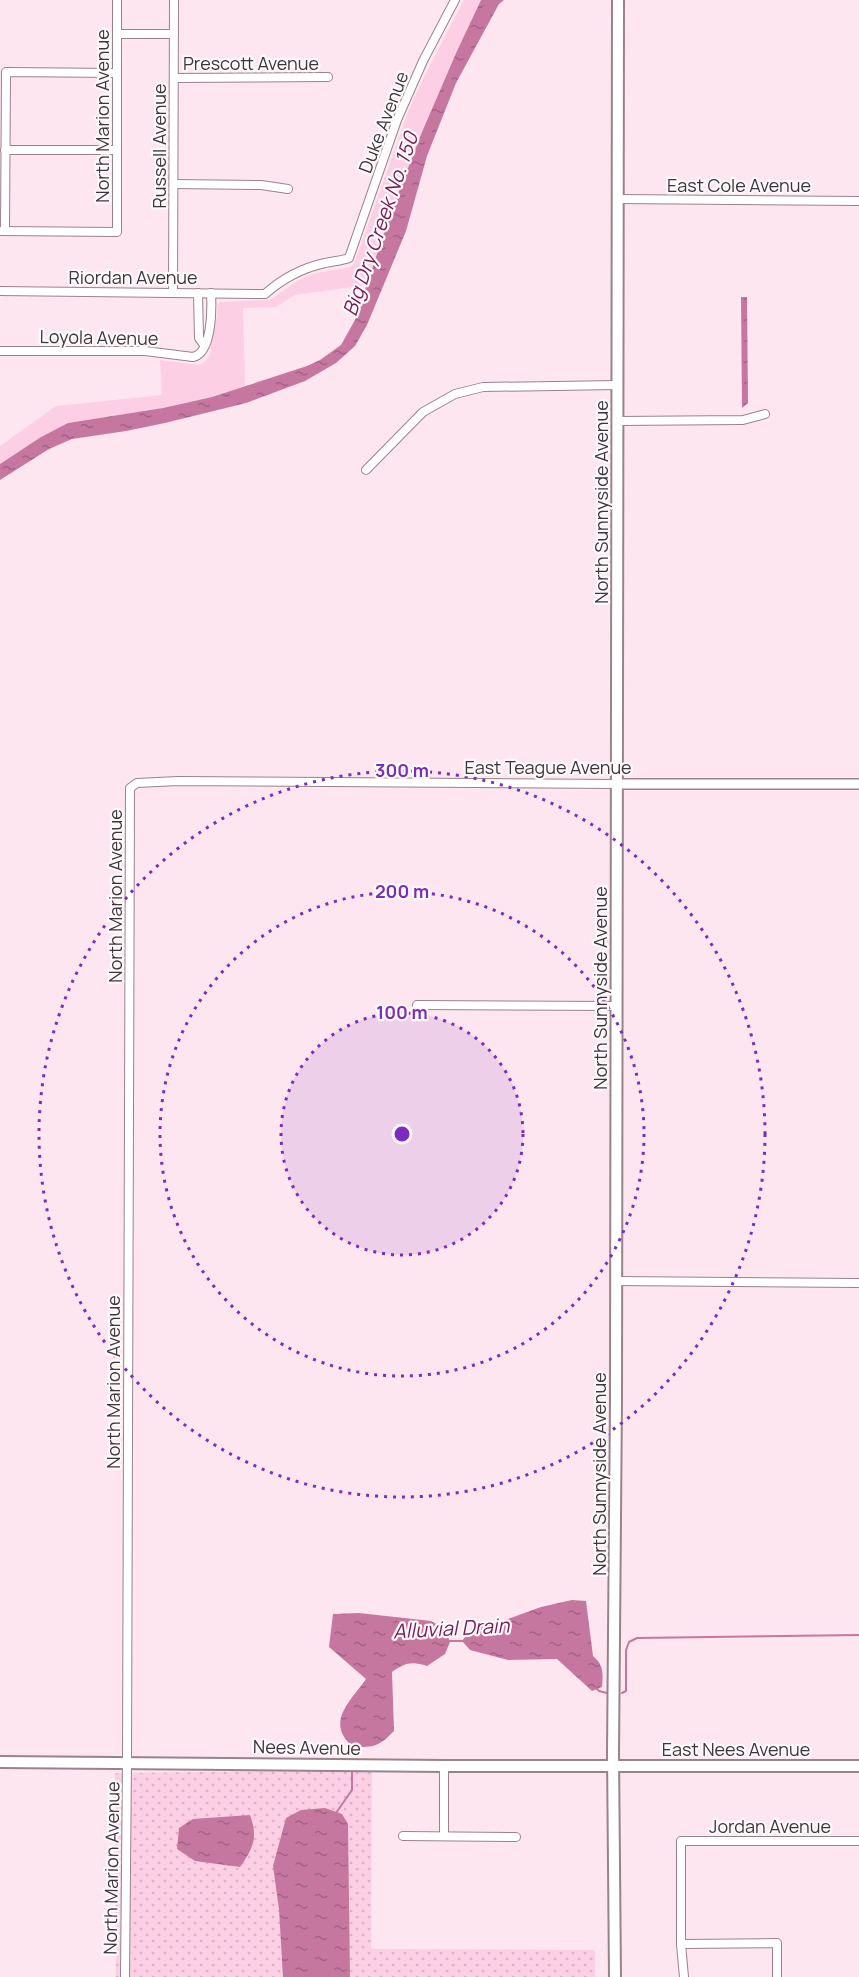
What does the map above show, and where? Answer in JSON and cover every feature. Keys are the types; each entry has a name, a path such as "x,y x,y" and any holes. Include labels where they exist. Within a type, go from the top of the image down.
{"main road":[{"name":"North Sunnyside Avenue","path":"615,1977 618,0"},
{"name":"Nees Avenue","path":"0,1762 444,1766 614,1765"},
{"name":"East Nees Avenue","path":"614,1765 859,1766"}],"street":[{"name":"North Marion Avenue","path":"3,231 117,232 117,0"},
{"name":"Russell Avenue","path":"173,293 174,0"},
{"name":"Duke Avenue","path":"266,294 294,273 349,258 397,120 423,61 455,0"},
{"path":"117,34 174,34"},
{"path":"3,231 6,72 117,73"},
{"name":"Prescott Avenue","path":"174,78 328,77"},
{"path":"5,150 117,150"},
{"path":"174,184 261,185 288,189"},
{"name":"East Cole Avenue","path":"618,200 859,201"},
{"name":"Riordan Avenue","path":"0,291 266,294"},
{"path":"198,293 199,338 204,345 208,339 208,324 212,318 211,293"},
{"path":"199,324 208,324"},
{"name":"Loyola Avenue","path":"0,351 134,351 193,357 201,354 204,345"},
{"path":"366,470 423,412 455,394 483,387 618,386"},
{"path":"618,421 743,420 765,414"},
{"name":"East Teague Avenue","path":"130,788 137,783 178,781 859,784"},
{"name":"North Marion Avenue","path":"124,1977 127,1762 130,788"},
{"path":"417,1005 617,1006"},
{"path":"616,1281 859,1283"},
{"path":"444,1766 444,1836"},
{"path":"403,1836 516,1837"},
{"name":"Jordan Avenue","path":"681,1944 681,1841 859,1841"},
{"path":"684,1977 681,1944 777,1943 777,1977"}],"shaded area":[{"path":"464,0 481,0 420,141 367,285 295,295 276,307 243,308 245,386 212,397 163,408 68,423 41,437 0,464 0,446 56,406 162,395 160,360 198,365 207,359 211,351 212,331 219,302 270,300 297,281 312,274 350,267 354,264 408,112"},
{"path":"372,1770 371,1949 595,1950 595,1977 116,1977 115,1773"}],"water":[{"path":"481,0 504,0 499,4 456,83 427,156 406,231 367,325 355,346 336,363 305,381 246,403 165,423 72,439 49,449 0,480 0,464 41,437 68,423 163,408 212,397 307,366 341,345 355,320 390,215 422,132"},
{"path":"741,297 747,297 748,403 742,408"},
{"path":"572,1600 586,1601 593,1656 602,1670 602,1687 592,1691 557,1659 508,1660 470,1650 462,1641 473,1626 497,1623 541,1607"},
{"path":"359,1613 431,1621 443,1629 450,1642 445,1654 427,1666 408,1664 392,1672 394,1731 376,1745 366,1747 353,1747 345,1738 341,1729 341,1721 347,1704 366,1679 329,1647 333,1614"},
{"path":"325,1808 342,1814 348,1824 350,1977 283,1977 279,1909 273,1866 286,1818 301,1810"},
{"path":"250,1815 254,1830 253,1842 249,1854 240,1867 195,1861 177,1849 179,1828 193,1819"}],"waterway":[{"name":"Alluvial Drain","path":"622,1693 626,1691 626,1650 629,1642 637,1638 859,1635"},
{"name":"Alluvial Drain","path":"448,1641 464,1641"},
{"name":"Alluvial Drain","path":"596,1688 607,1693"},
{"name":"Alluvial Drain","path":"352,1754 353,1746"},
{"name":"Alluvial Drain","path":"336,1813 352,1790 352,1769"}],"water label":[{"name":"Big Dry Creek No. 150","path":"380,224"}]}
